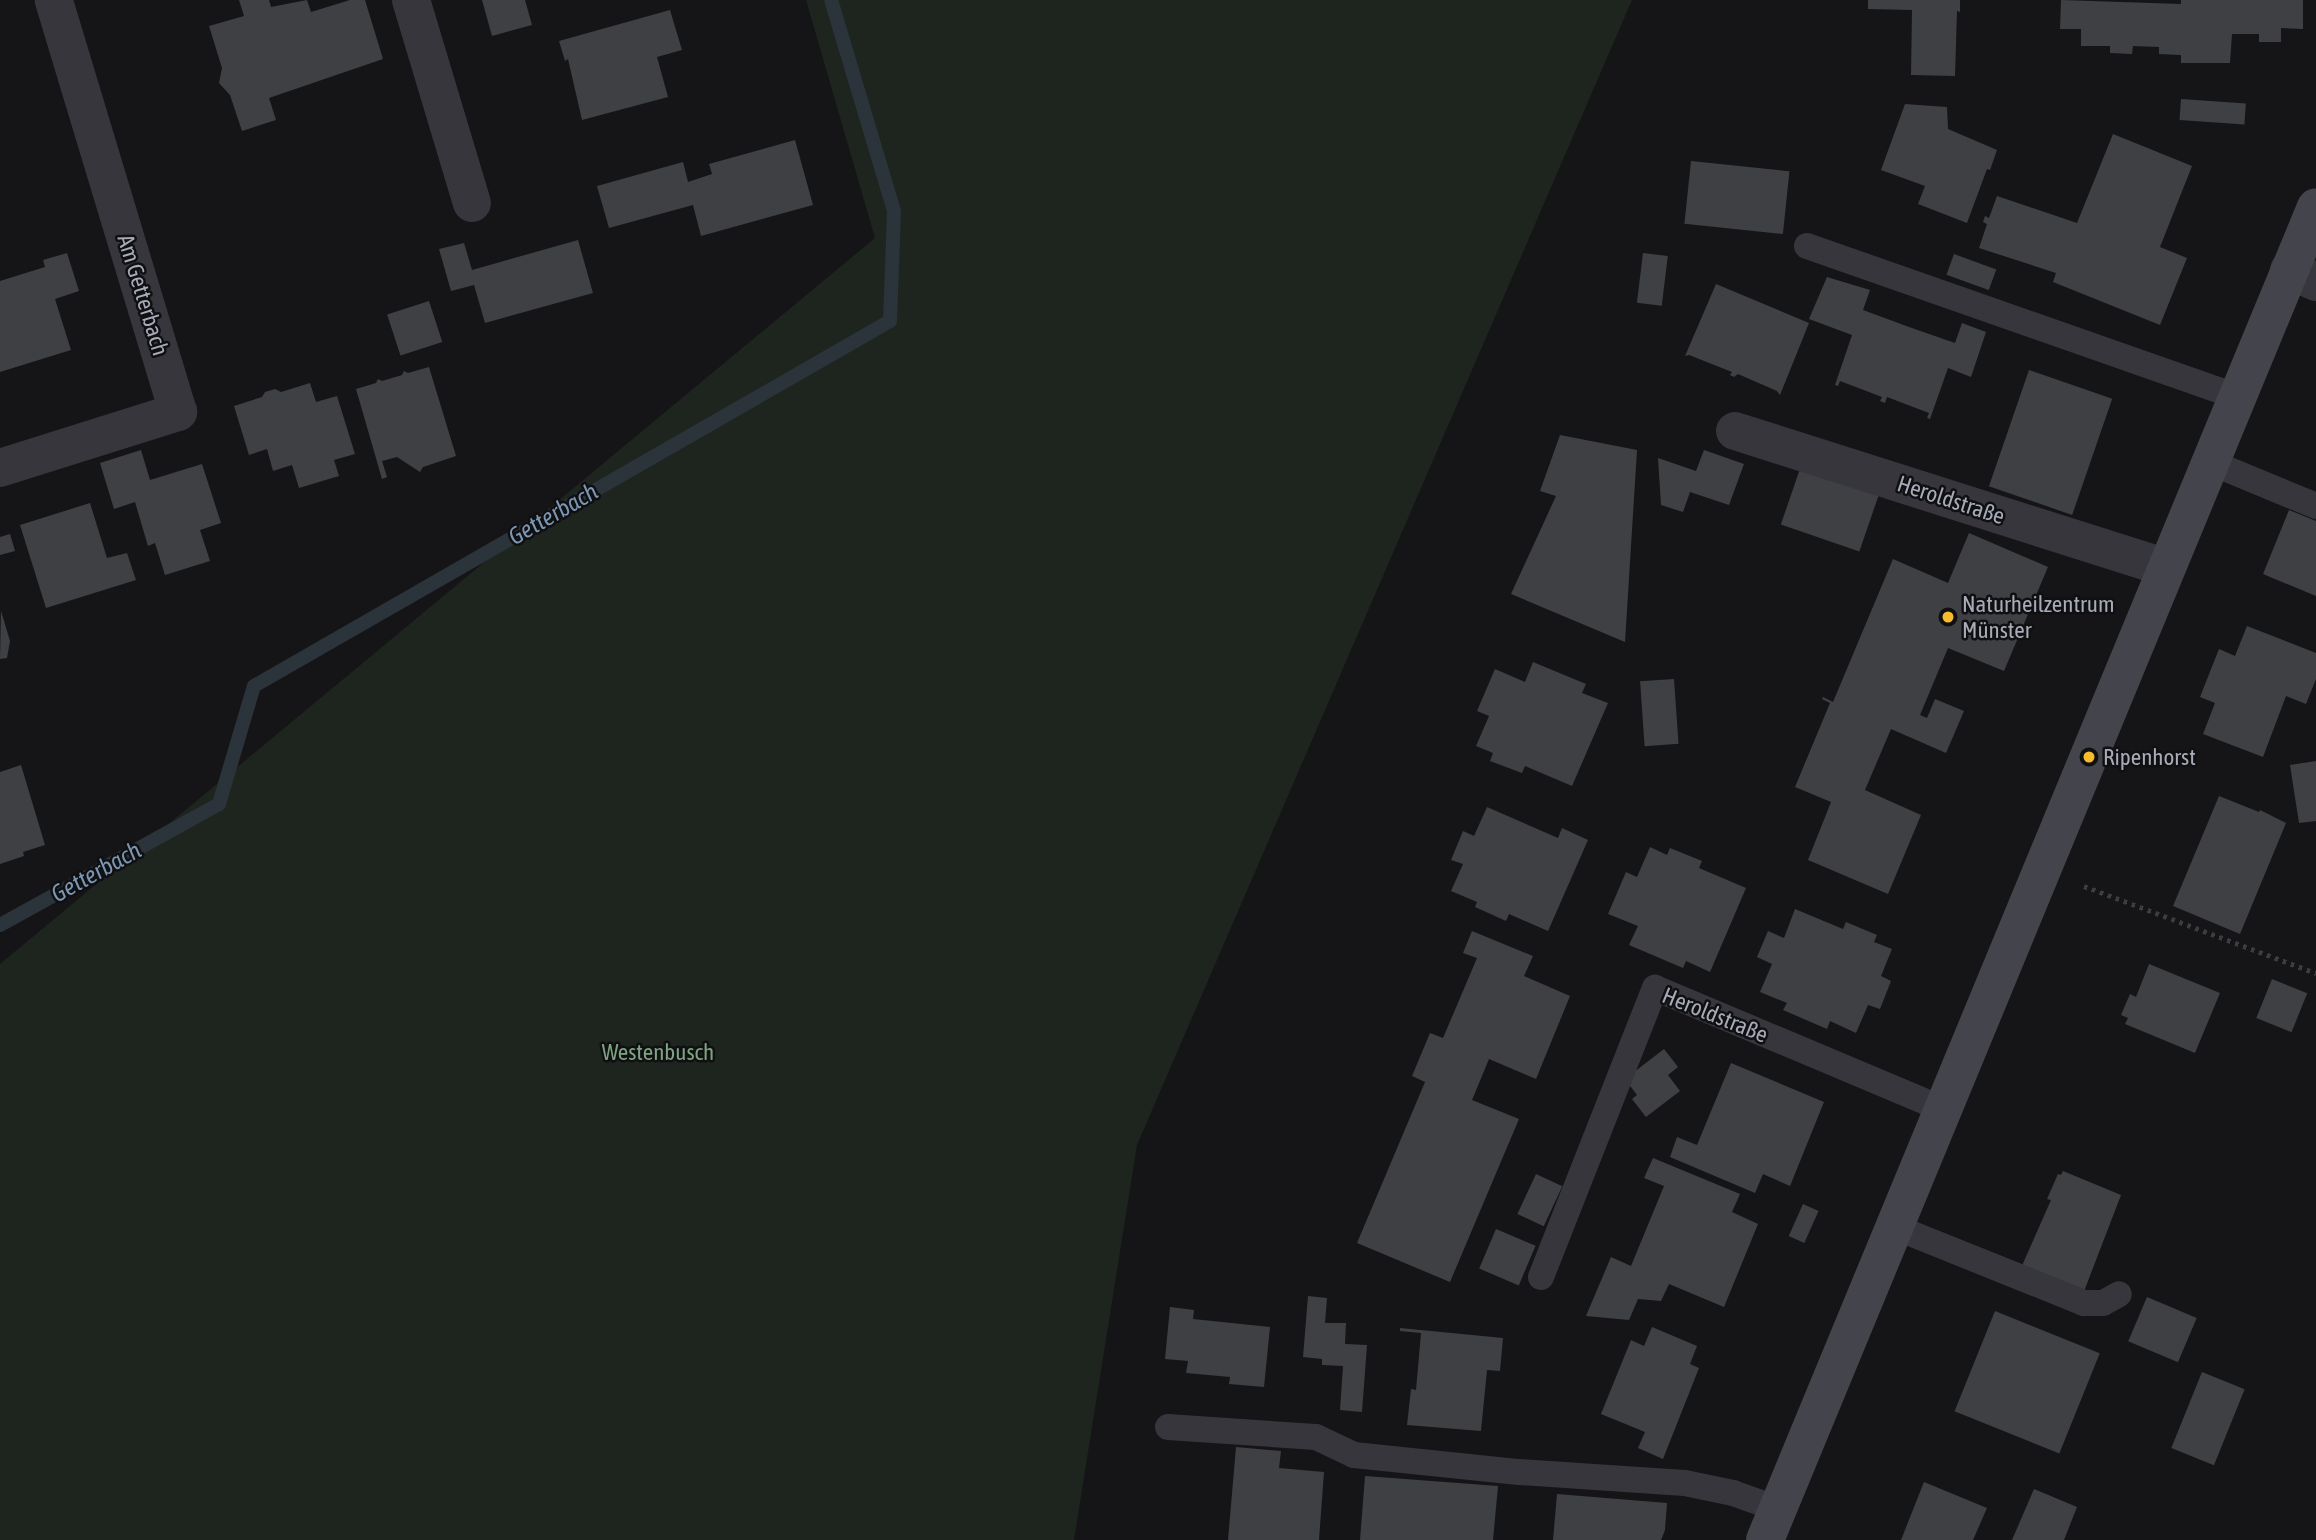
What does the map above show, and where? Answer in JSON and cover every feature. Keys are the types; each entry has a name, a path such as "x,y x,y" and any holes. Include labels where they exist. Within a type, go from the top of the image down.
{"main road":[{"path":"1772,1524 2237,397 2303,276 2316,207"}],"street":[{"name":"Am Getterbach","path":"0,468 178,412 54,0"},
{"path":"411,0 472,203"},
{"name":"Heroldstraße","path":"1735,431 2166,568"}],"lane":[{"path":"1807,246 2237,397"},
{"path":"2210,462 2316,506"},
{"name":"Heroldstraße","path":"1541,1277 1655,988 1943,1109"},
{"path":"1895,1227 2084,1303 2103,1303 2119,1294"},
{"path":"1168,1427 1316,1437 1354,1455 1685,1483 1733,1493 1772,1524"}],"path":[{"path":"2042,870 2316,973"}],"green space":[{"name":"Westenbusch","path":"806,0 1632,0 1137,1145 1074,1540 0,1540 0,964 875,238"}],"building":[{"path":"239,0 269,0 271,7 307,0 311,12 350,0 365,0 383,59 269,98 276,120 242,131 230,95 219,83 222,68 209,26 244,16"},
{"path":"482,0 525,0 532,25 492,36"},
{"path":"1868,0 1960,0 1960,12 1957,11 1955,76 1911,75 1912,10 1868,9"},
{"path":"2061,0 2181,4 2181,0 2303,0 2303,29 2281,28 2281,42 2259,42 2259,34 2232,34 2230,63 2181,63 2181,55 2159,54 2159,47 2133,46 2132,54 2110,53 2110,46 2081,46 2081,29 2060,29"},
{"path":"670,10 682,50 657,57 668,97 582,120 568,59 565,61 559,41"},
{"path":"2181,99 2246,104 2244,124 2180,120"},
{"path":"1905,104 1947,107 1948,129 1997,150 1967,223 1918,204 1925,186 1881,170"},
{"path":"2113,134 2192,166 2160,247 2187,258 2160,325 2053,282 2056,273 1979,248 1987,224 1983,222 1985,216 1989,218 1997,196 2077,223"},
{"path":"795,140 813,205 701,236 693,205 609,228 597,186 683,162 688,182 712,174 709,164"},
{"path":"1691,161 1789,171 1783,234 1684,224"},
{"path":"578,240 593,293 485,323 474,285 451,291 439,249 464,243 472,270"},
{"path":"67,253 79,291 55,299 71,350 0,372 0,281 45,267 43,260"},
{"path":"1643,253 1668,256 1662,306 1637,303"},
{"path":"1954,254 1996,269 1989,290 1946,275"},
{"path":"1827,277 1870,290 1863,310 1955,343 1962,323 1986,332 1971,377 1948,368 1930,419 1927,418 1929,413 1887,397 1885,403 1880,401 1882,397 1840,381 1838,386 1835,385 1852,335 1809,319"},
{"path":"1716,284 1809,323 1780,395 1777,391 1738,374 1734,377 1730,375 1732,372 1689,355 1685,356"},
{"path":"429,301 442,342 400,355 387,315"},
{"path":"429,367 456,456 423,467 420,472 397,457 382,461 387,477 382,479 356,389 376,383 378,379 382,381 402,375 404,371 408,373"},
{"path":"2029,370 2112,399 2072,515 1989,486"},
{"path":"310,383 316,402 337,396 355,454 334,460 339,476 299,488 292,465 273,471 267,449 249,455 234,406 262,397 265,392 275,389 281,392"},
{"path":"1560,435 1637,450 1625,642 1511,594 1556,496 1540,491"},
{"path":"141,450 150,480 202,464 221,523 200,530 210,561 165,575 155,543 148,546 135,502 114,509 100,463"},
{"path":"1704,450 1744,464 1729,505 1690,492 1683,512 1661,505 1658,458 1696,471"},
{"path":"1802,463 1880,490 1859,551 1781,524"},
{"path":"90,503 107,558 127,553 136,580 46,608 20,525"},
{"path":"2289,510 2316,521 2316,596 2263,574"},
{"path":"1969,533 2048,567 2004,671 1948,648 1920,715 1927,718 1935,699 1964,711 1946,753 1891,729 1865,790 1921,815 1888,894 1808,860 1831,802 1795,787 1830,703 1822,699 1823,697 1833,702 1893,559 1948,583"},
{"path":"10,534 15,551 0,555 0,537"},
{"path":"1,611 10,641 7,658 0,659"},
{"path":"2247,626 2316,653 2316,679 2306,704 2286,696 2263,757 2203,734 2215,703 2200,697 2219,649 2235,656"},
{"path":"1533,662 1586,684 1582,693 1608,703 1572,786 1525,766 1522,773 1490,761 1493,753 1476,746 1489,716 1477,711 1495,669 1525,682"},
{"path":"1674,679 1679,744 1645,746 1640,681"},
{"path":"2316,761 2316,821 2299,823 2290,765"},
{"path":"21,765 45,845 23,852 24,856 0,864 0,772"},
{"path":"2219,796 2259,812 2260,810 2286,823 2240,934 2173,906"},
{"path":"1487,807 1558,838 1562,828 1588,840 1548,931 1509,914 1506,921 1475,907 1477,902 1451,891 1463,864 1451,860 1463,831 1474,836"},
{"path":"1650,847 1667,855 1670,848 1702,861 1699,868 1746,888 1710,972 1686,961 1683,968 1629,945 1638,926 1608,914 1626,872 1637,877"},
{"path":"1795,909 1843,929 1846,922 1877,935 1874,942 1892,949 1881,976 1891,981 1880,1009 1868,1005 1856,1033 1830,1021 1827,1029 1783,1010 1787,1003 1760,992 1772,964 1757,957 1768,931 1784,938"},
{"path":"1472,931 1533,956 1524,976 1570,996 1536,1079 1489,1059 1472,1100 1519,1119 1450,1282 1357,1243 1425,1082 1412,1076 1430,1033 1443,1038 1477,958 1463,953"},
{"path":"2149,964 2220,993 2195,1053 2125,1024 2128,1018 2121,1015 2130,994 2136,997"},
{"path":"2272,979 2307,993 2291,1032 2256,1018"},
{"path":"1664,1049 1678,1067 1668,1075 1680,1091 1646,1117 1632,1099 1637,1095 1625,1079"},
{"path":"1731,1063 1824,1102 1790,1186 1763,1174 1755,1193 1670,1157 1677,1137 1697,1145"},
{"path":"1653,1158 1740,1194 1732,1212 1758,1224 1724,1307 1669,1284 1661,1301 1638,1299 1629,1320 1586,1316 1611,1257 1631,1266 1664,1186 1644,1178"},
{"path":"2063,1171 2121,1195 2083,1294 2021,1268 2051,1200 2047,1199 2058,1174 2061,1175"},
{"path":"1536,1174 1562,1186 1544,1226 1517,1214"},
{"path":"1803,1204 1819,1211 1804,1243 1789,1236"},
{"path":"1496,1229 1536,1246 1519,1285 1479,1269"},
{"path":"1308,1296 1327,1298 1325,1323 1346,1323 1345,1344 1367,1345 1362,1412 1340,1410 1343,1366 1322,1365 1322,1359 1303,1357"},
{"path":"2147,1297 2197,1318 2178,1362 2128,1341"},
{"path":"1170,1307 1194,1310 1193,1319 1270,1327 1264,1387 1229,1384 1230,1377 1186,1373 1188,1361 1165,1359"},
{"path":"1995,1311 2100,1353 2059,1453 1955,1411"},
{"path":"1652,1327 1697,1346 1690,1364 1699,1368 1663,1459 1638,1448 1645,1432 1601,1414 1631,1340 1644,1346"},
{"path":"1400,1328 1503,1338 1500,1371 1487,1370 1481,1431 1407,1425 1411,1389 1416,1390 1421,1333 1400,1331"},
{"path":"2202,1372 2245,1389 2214,1465 2171,1448"},
{"path":"1236,1447 1281,1451 1279,1468 1324,1472 1319,1540 1228,1540"},
{"path":"1365,1476 1498,1486 1493,1540 1360,1540"},
{"path":"1924,1482 1987,1508 1973,1540 1901,1540"},
{"path":"2034,1489 2077,1507 2064,1540 2012,1540"},
{"path":"1557,1494 1667,1503 1665,1530 1661,1540 1553,1540"}],"waterway":[{"name":"Getterbach","path":"0,925 219,804 254,686 890,321 894,211 831,0"}],"place":[{"name":"Naturheilzentrum Münster","path":"1948,617"},
{"name":"Ripenhorst","path":"2089,757"}]}
